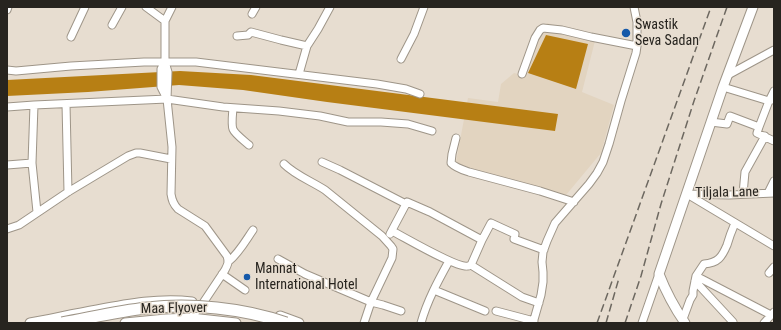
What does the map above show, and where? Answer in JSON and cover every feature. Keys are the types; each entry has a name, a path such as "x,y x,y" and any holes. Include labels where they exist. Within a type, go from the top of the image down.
{"highway":[{"name":"Maa Flyover","path":"62,323 144,308 172,307 204,307 252,314 286,323"},
{"name":"Maa Flyover","path":"99,323 155,314 192,314 243,319 260,323"}],"main road":[{"path":"684,321 665,290 658,274 723,87 753,7"},
{"path":"30,323 137,303 180,300 253,310 299,323"},
{"path":"125,323 166,319 209,319 236,323"}],"street":[{"path":"71,37 85,7"},
{"path":"112,25 122,7"},
{"path":"146,7 165,21"},
{"path":"165,86 168,72 165,62 165,21 172,7"},
{"path":"252,14 256,7"},
{"path":"299,74 307,46 330,7"},
{"path":"401,59 414,34 424,7"},
{"path":"496,311 533,322 539,303 543,282 542,262 544,250 555,223 597,173 603,162 609,144 637,46 637,22 634,7"},
{"path":"522,74 535,38 543,28 562,30 591,38 637,46"},
{"path":"237,36 248,35 251,32 307,46"},
{"path":"728,75 774,50"},
{"path":"7,70 16,71 144,62 196,62 377,84 406,89 420,94"},
{"path":"165,62 161,69 168,99 172,147 171,194 174,205 205,226 229,261"},
{"path":"723,87 771,101"},
{"path":"774,92 757,133 774,141"},
{"path":"7,107 168,99 232,108 314,115 348,122 408,124 432,131"},
{"path":"66,104 68,192"},
{"path":"34,105 32,163 37,212"},
{"path":"232,108 231,126 234,133 249,145"},
{"path":"711,122 727,124 730,116 759,127"},
{"path":"743,194 745,172 765,136"},
{"path":"456,138 451,162 460,169 574,202"},
{"path":"7,228 19,225 68,192 128,156 140,153 171,159"},
{"path":"322,162 406,204 407,202 430,212 482,240"},
{"path":"7,165 32,163"},
{"path":"284,164 324,190 387,240 393,249 392,258 371,302 364,323"},
{"name":"Tiljala Lane","path":"687,194 729,195 771,193 774,181"},
{"path":"687,194 774,246"},
{"path":"387,240 406,204"},
{"path":"471,265 490,223 515,234 514,239 544,250"},
{"path":"684,321 693,295 696,278 704,264 712,263 723,255 735,223"},
{"path":"189,320 203,303 229,261 237,253 253,230"},
{"path":"392,231 449,261 465,266 471,265 522,297 539,303"},
{"path":"278,259 305,274 371,302 401,311"},
{"path":"420,323 434,290 449,261"},
{"path":"770,273 774,266"},
{"path":"222,274 245,290"},
{"path":"643,322 658,274"},
{"path":"696,278 773,313 764,323"},
{"path":"696,278 732,322"},
{"path":"434,290 485,311"}],"shaded area":[{"path":"547,23 596,37 582,92 614,105 601,153 566,195 471,173 456,162 468,98 498,102 501,84 514,73 522,75"},
{"path":"546,35 588,44 576,89 528,73"},
{"path":"180,71 251,75 558,114 555,131 243,90 179,85 7,96 7,80"}],"railway":[{"path":"597,323 711,7"},
{"path":"625,323 641,276 661,204 694,101 727,7"},
{"path":"606,323 619,278"}],"place":[{"name":"Swastik Seva Sadan","path":"626,33"},
{"name":"Mannat International Hotel","path":"247,277"}]}
